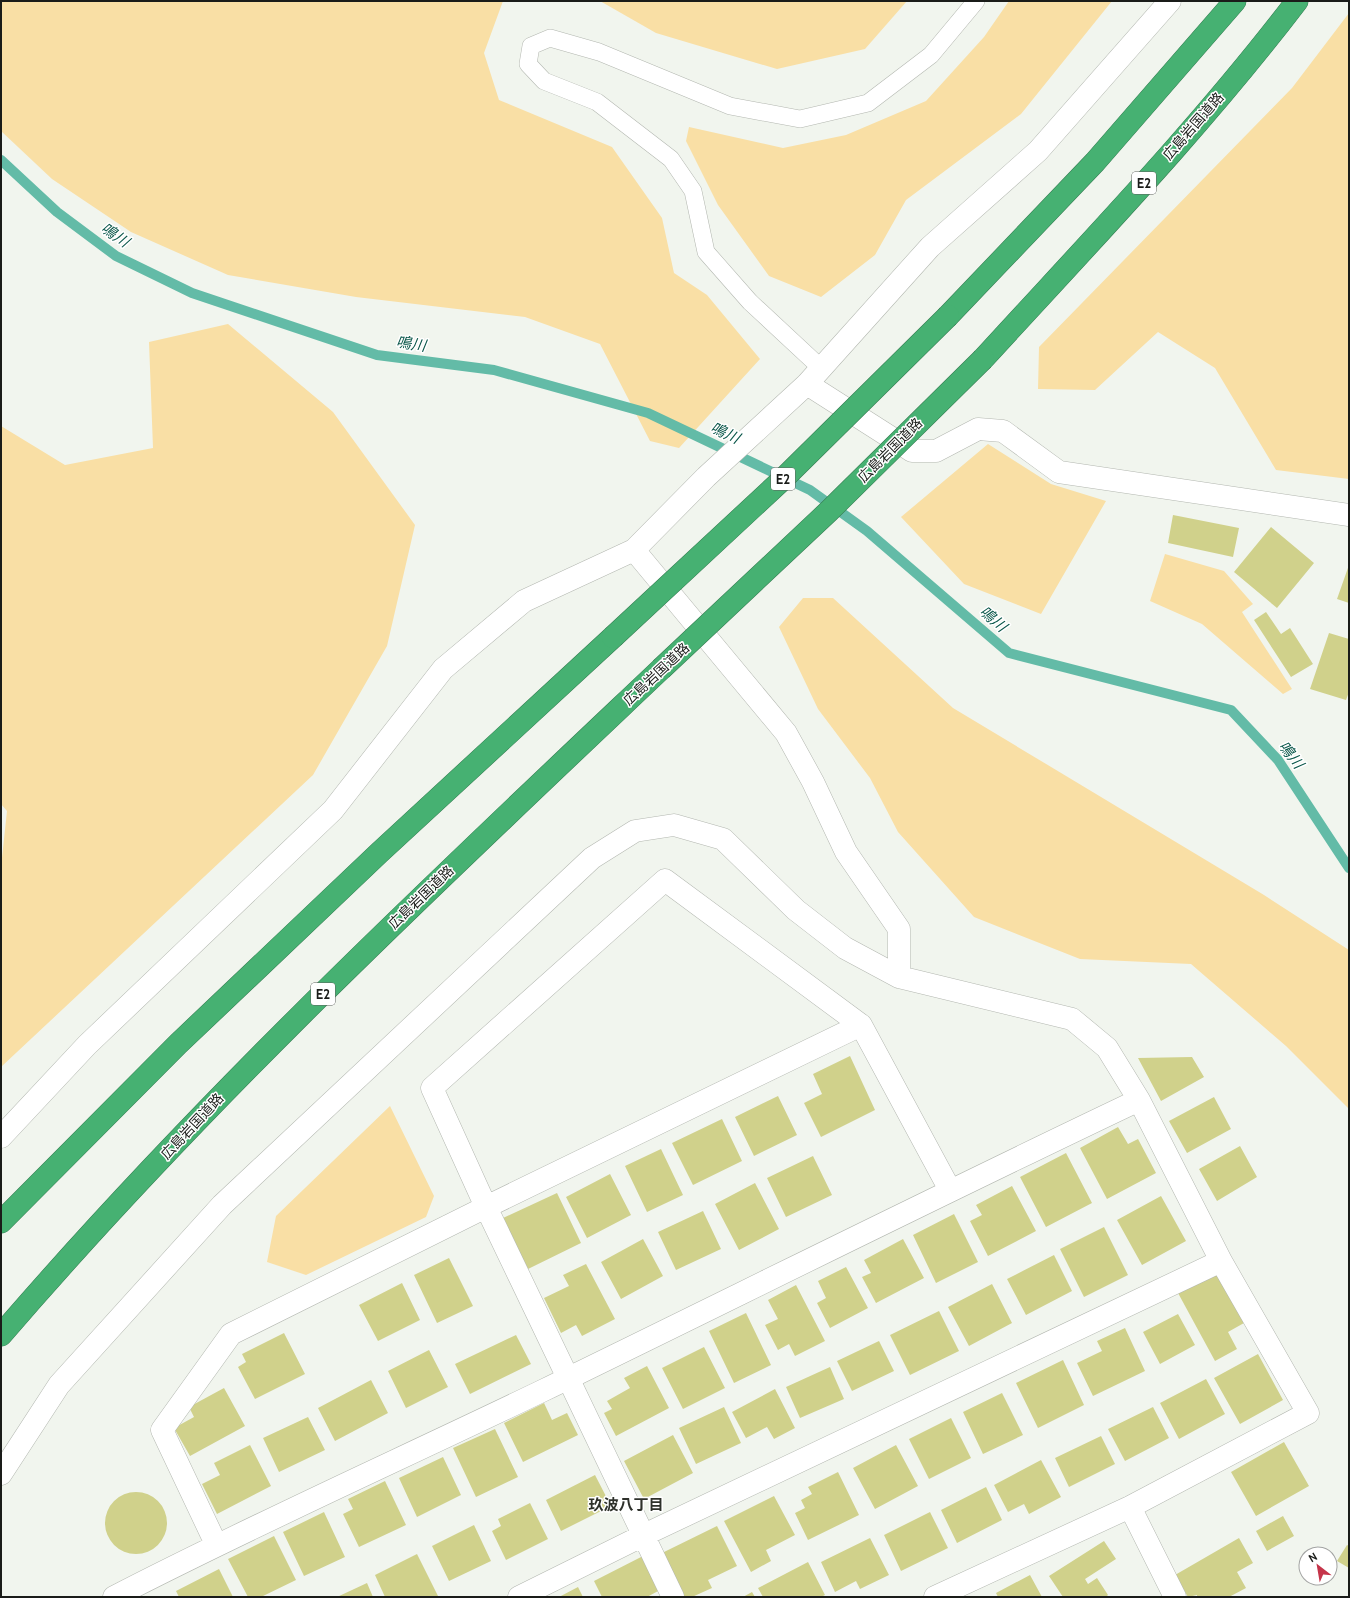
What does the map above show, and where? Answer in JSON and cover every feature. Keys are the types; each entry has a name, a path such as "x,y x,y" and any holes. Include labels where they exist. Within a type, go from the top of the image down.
{"highway":[{"name":"E2","path":"1,1222 178,1044 379,853 783,479 948,316 1095,162 1235,1"},
{"name":"広島岩国道路","path":"1,1335 216,1100 390,927 829,511 983,359 1130,200 1265,43 1297,1"}],"street":[{"path":"1,1137 87,1045 333,810 444,669 524,601 634,550 706,477 814,376 930,246 1038,151 1170,1"},
{"path":"814,376 912,451 936,451 978,429 1003,431 1059,472 1349,515"},
{"path":"634,550 786,733 813,782 846,852 898,929 899,977"},
{"path":"1,1474 58,1384 222,1205 592,858 635,831 674,825 723,838 796,910 845,948 899,977 1072,1019 1107,1048 1139,1100 1221,1261 1308,1412 1130,1507 935,1597"},
{"path":"673,1597 486,1207 432,1088 665,880 861,1025 950,1190"},
{"path":"216,1544 162,1430 231,1334 486,1207 861,1025"},
{"path":"114,1597 216,1544 569,1378 950,1190 1139,1100"},
{"path":"519,1597 644,1535 1221,1261"},
{"path":"1130,1507 1175,1597"}],"lane":[{"path":"814,376 706,252 693,191 671,159 597,102 544,81 528,64 531,46 550,38 599,52 730,106 800,119 868,103 931,55 976,1"}],"shaded area":[{"path":"1,1 503,1 484,53 499,100 612,147 662,218 674,273 707,295 760,359 679,448 650,441 600,344 525,317 356,297 228,275 131,232 52,179 1,131"},
{"path":"600,1 907,1 865,49 777,69 656,33"},
{"path":"1009,1 1112,1 1021,114 906,200 875,255 821,297 769,276 718,205 686,141 689,127 783,148 846,135 926,101 984,37"},
{"path":"1349,13 1349,479 1276,470 1215,368 1158,332 1095,390 1038,389 1039,347 1292,88"},
{"path":"228,324 333,412 415,525 387,646 313,775 1,1067 1,867 7,811 1,804 1,426 65,465 153,448 149,342"},
{"path":"988,444 1051,484 1106,501 1041,614 964,584 901,517"},
{"path":"1165,554 1224,571 1253,604 1242,612 1292,689 1283,694 1202,624 1150,601"},
{"path":"803,598 833,598 953,708 1264,895 1349,950 1349,1109 1286,1046 1191,964 1080,959 974,917 898,832 870,778 818,709 779,627"},
{"path":"390,1106 434,1196 426,1217 306,1275 267,1262 276,1216"}],"building":[{"path":"1173,515 1239,528 1233,557 1168,543"},
{"path":"1271,527 1314,563 1277,608 1234,572"},
{"path":"1349,565 1349,603 1337,599"},
{"path":"1266,612 1281,634 1290,628 1313,664 1291,677 1254,620"},
{"path":"1329,633 1349,639 1349,692 1346,700 1310,689"},
{"path":"850,1056 875,1110 821,1137 804,1103 822,1094 813,1074"},
{"path":"1192,1057 1204,1077 1161,1101 1138,1058"},
{"path":"778,1096 797,1135 754,1156 735,1117"},
{"path":"1214,1097 1231,1129 1187,1153 1169,1121"},
{"path":"722,1119 742,1161 693,1185 672,1143"},
{"path":"1118,1127 1128,1144 1138,1139 1156,1173 1107,1199 1080,1148"},
{"path":"1240,1146 1257,1177 1217,1201 1199,1169"},
{"path":"661,1149 683,1195 647,1212 625,1166"},
{"path":"1066,1153 1092,1203 1046,1227 1020,1177"},
{"path":"813,1156 832,1195 786,1217 767,1178"},
{"path":"610,1174 631,1215 587,1238 566,1197"},
{"path":"755,1183 779,1229 739,1250 715,1204"},
{"path":"1012,1186 1036,1231 988,1256 970,1221 982,1215 976,1205"},
{"path":"557,1193 581,1243 528,1269 503,1218"},
{"path":"1161,1196 1186,1241 1142,1265 1117,1220"},
{"path":"703,1211 721,1249 676,1270 658,1232"},
{"path":"954,1214 978,1262 936,1283 913,1235"},
{"path":"1104,1227 1128,1275 1084,1297 1060,1249"},
{"path":"643,1239 663,1276 621,1299 601,1262"},
{"path":"903,1239 924,1278 876,1303 862,1277 871,1273 864,1260"},
{"path":"1054,1255 1072,1291 1026,1315 1007,1279"},
{"path":"449,1258 473,1306 437,1323 414,1275"},
{"path":"586,1264 615,1319 582,1336 576,1325 561,1333 544,1298 569,1286 563,1275"},
{"path":"846,1267 868,1308 830,1328 817,1303 826,1298 818,1281"},
{"path":"1217,1272 1244,1323 1228,1332 1237,1349 1215,1361 1178,1293"},
{"path":"402,1283 420,1320 378,1341 359,1305"},
{"path":"992,1284 1012,1323 969,1346 948,1307"},
{"path":"796,1285 825,1341 795,1356 789,1344 778,1350 765,1325 778,1319 768,1300"},
{"path":"939,1311 959,1351 910,1375 890,1335"},
{"path":"746,1313 771,1365 734,1383 709,1331"},
{"path":"1178,1314 1195,1345 1160,1364 1143,1332"},
{"path":"1125,1328 1145,1371 1093,1396 1077,1363 1102,1351 1097,1341"},
{"path":"284,1333 305,1374 255,1399 238,1367 246,1362 242,1354"},
{"path":"516,1335 531,1364 470,1394 455,1364"},
{"path":"879,1341 894,1371 852,1391 837,1361"},
{"path":"704,1347 725,1388 683,1409 662,1368"},
{"path":"429,1350 448,1387 406,1408 388,1371"},
{"path":"1258,1354 1283,1400 1240,1424 1214,1378"},
{"path":"1063,1360 1084,1405 1038,1428 1016,1383"},
{"path":"647,1366 669,1408 616,1436 604,1413 612,1409 607,1401 630,1388 624,1378"},
{"path":"830,1367 844,1399 800,1418 786,1387"},
{"path":"1206,1379 1225,1414 1179,1439 1160,1403"},
{"path":"371,1380 388,1413 335,1441 318,1408"},
{"path":"224,1388 245,1426 190,1456 174,1428 194,1417 189,1407"},
{"path":"775,1389 795,1428 774,1439 767,1427 746,1438 732,1412"},
{"path":"1002,1393 1023,1435 983,1454 963,1412"},
{"path":"544,1403 552,1420 567,1413 578,1435 523,1462 504,1423"},
{"path":"724,1407 741,1443 696,1464 679,1428"},
{"path":"1153,1407 1169,1438 1125,1461 1108,1429"},
{"path":"308,1417 325,1450 279,1472 263,1438"},
{"path":"951,1418 971,1458 929,1479 909,1439"},
{"path":"495,1429 518,1477 476,1497 453,1448"},
{"path":"673,1435 693,1473 644,1499 624,1461"},
{"path":"1101,1436 1115,1464 1069,1487 1055,1458"},
{"path":"1284,1442 1309,1486 1256,1516 1231,1472"},
{"path":"250,1445 271,1486 217,1514 202,1484 220,1475 214,1463"},
{"path":"896,1445 918,1486 875,1509 853,1468"},
{"path":"443,1457 461,1495 417,1517 399,1478"},
{"path":"1041,1460 1061,1497 1029,1514 1024,1504 1008,1512 994,1485"},
{"path":"838,1472 859,1515 808,1540 795,1513 805,1508 801,1500 812,1494 808,1487"},
{"path":"595,1475 611,1506 561,1531 546,1500"},
{"path":"385,1481 406,1525 359,1547 343,1514 353,1509 348,1499"},
{"path":"986,1487 1002,1520 957,1543 941,1510"},
{"path":"136,1492 148,1495 158,1501 164,1511 167,1523 164,1535 158,1545 148,1551 136,1554 124,1551 114,1545 108,1535 105,1523 108,1511 114,1501 124,1495"},
{"path":"774,1496 795,1535 766,1550 771,1561 751,1572 724,1521"},
{"path":"530,1503 548,1539 506,1560 492,1531 501,1526 498,1519"},
{"path":"324,1512 345,1557 304,1576 283,1532"},
{"path":"930,1512 948,1548 901,1571 884,1535"},
{"path":"1283,1516 1294,1536 1267,1551 1256,1531"},
{"path":"474,1525 491,1561 449,1581 432,1546"},
{"path":"717,1526 737,1566 708,1580 712,1588 692,1597 684,1597 662,1553"},
{"path":"274,1536 296,1580 261,1597 248,1597 228,1559"},
{"path":"870,1538 889,1575 860,1589 856,1581 835,1592 821,1562"},
{"path":"1239,1538 1253,1563 1237,1572 1246,1588 1229,1597 1197,1597 1197,1595 1188,1597 1175,1575"},
{"path":"1104,1541 1116,1559 1085,1579 1088,1584 1097,1578 1108,1595 1106,1597 1063,1597 1049,1576"},
{"path":"1347,1545 1349,1546 1349,1568 1338,1562"},
{"path":"417,1554 438,1596 385,1597 375,1575"},
{"path":"643,1556 660,1590 647,1597 602,1597 594,1581"},
{"path":"808,1562 825,1595 821,1597 763,1597 758,1588"},
{"path":"219,1569 233,1597 179,1597 176,1591"},
{"path":"1030,1575 1042,1597 998,1597 996,1593"},
{"path":"367,1583 373,1597 337,1597"},
{"path":"578,1587 583,1597 559,1597"},
{"path":"752,1592 755,1597 743,1597"}],"waterway":[{"name":"鳴川","path":"1,160 57,212 116,256 192,293 377,355 494,370 648,413 810,490 867,531 1009,653 1231,710 1278,760 1349,868"}],"district":[{"name":"玖波八丁目","path":"626,1505"}]}
